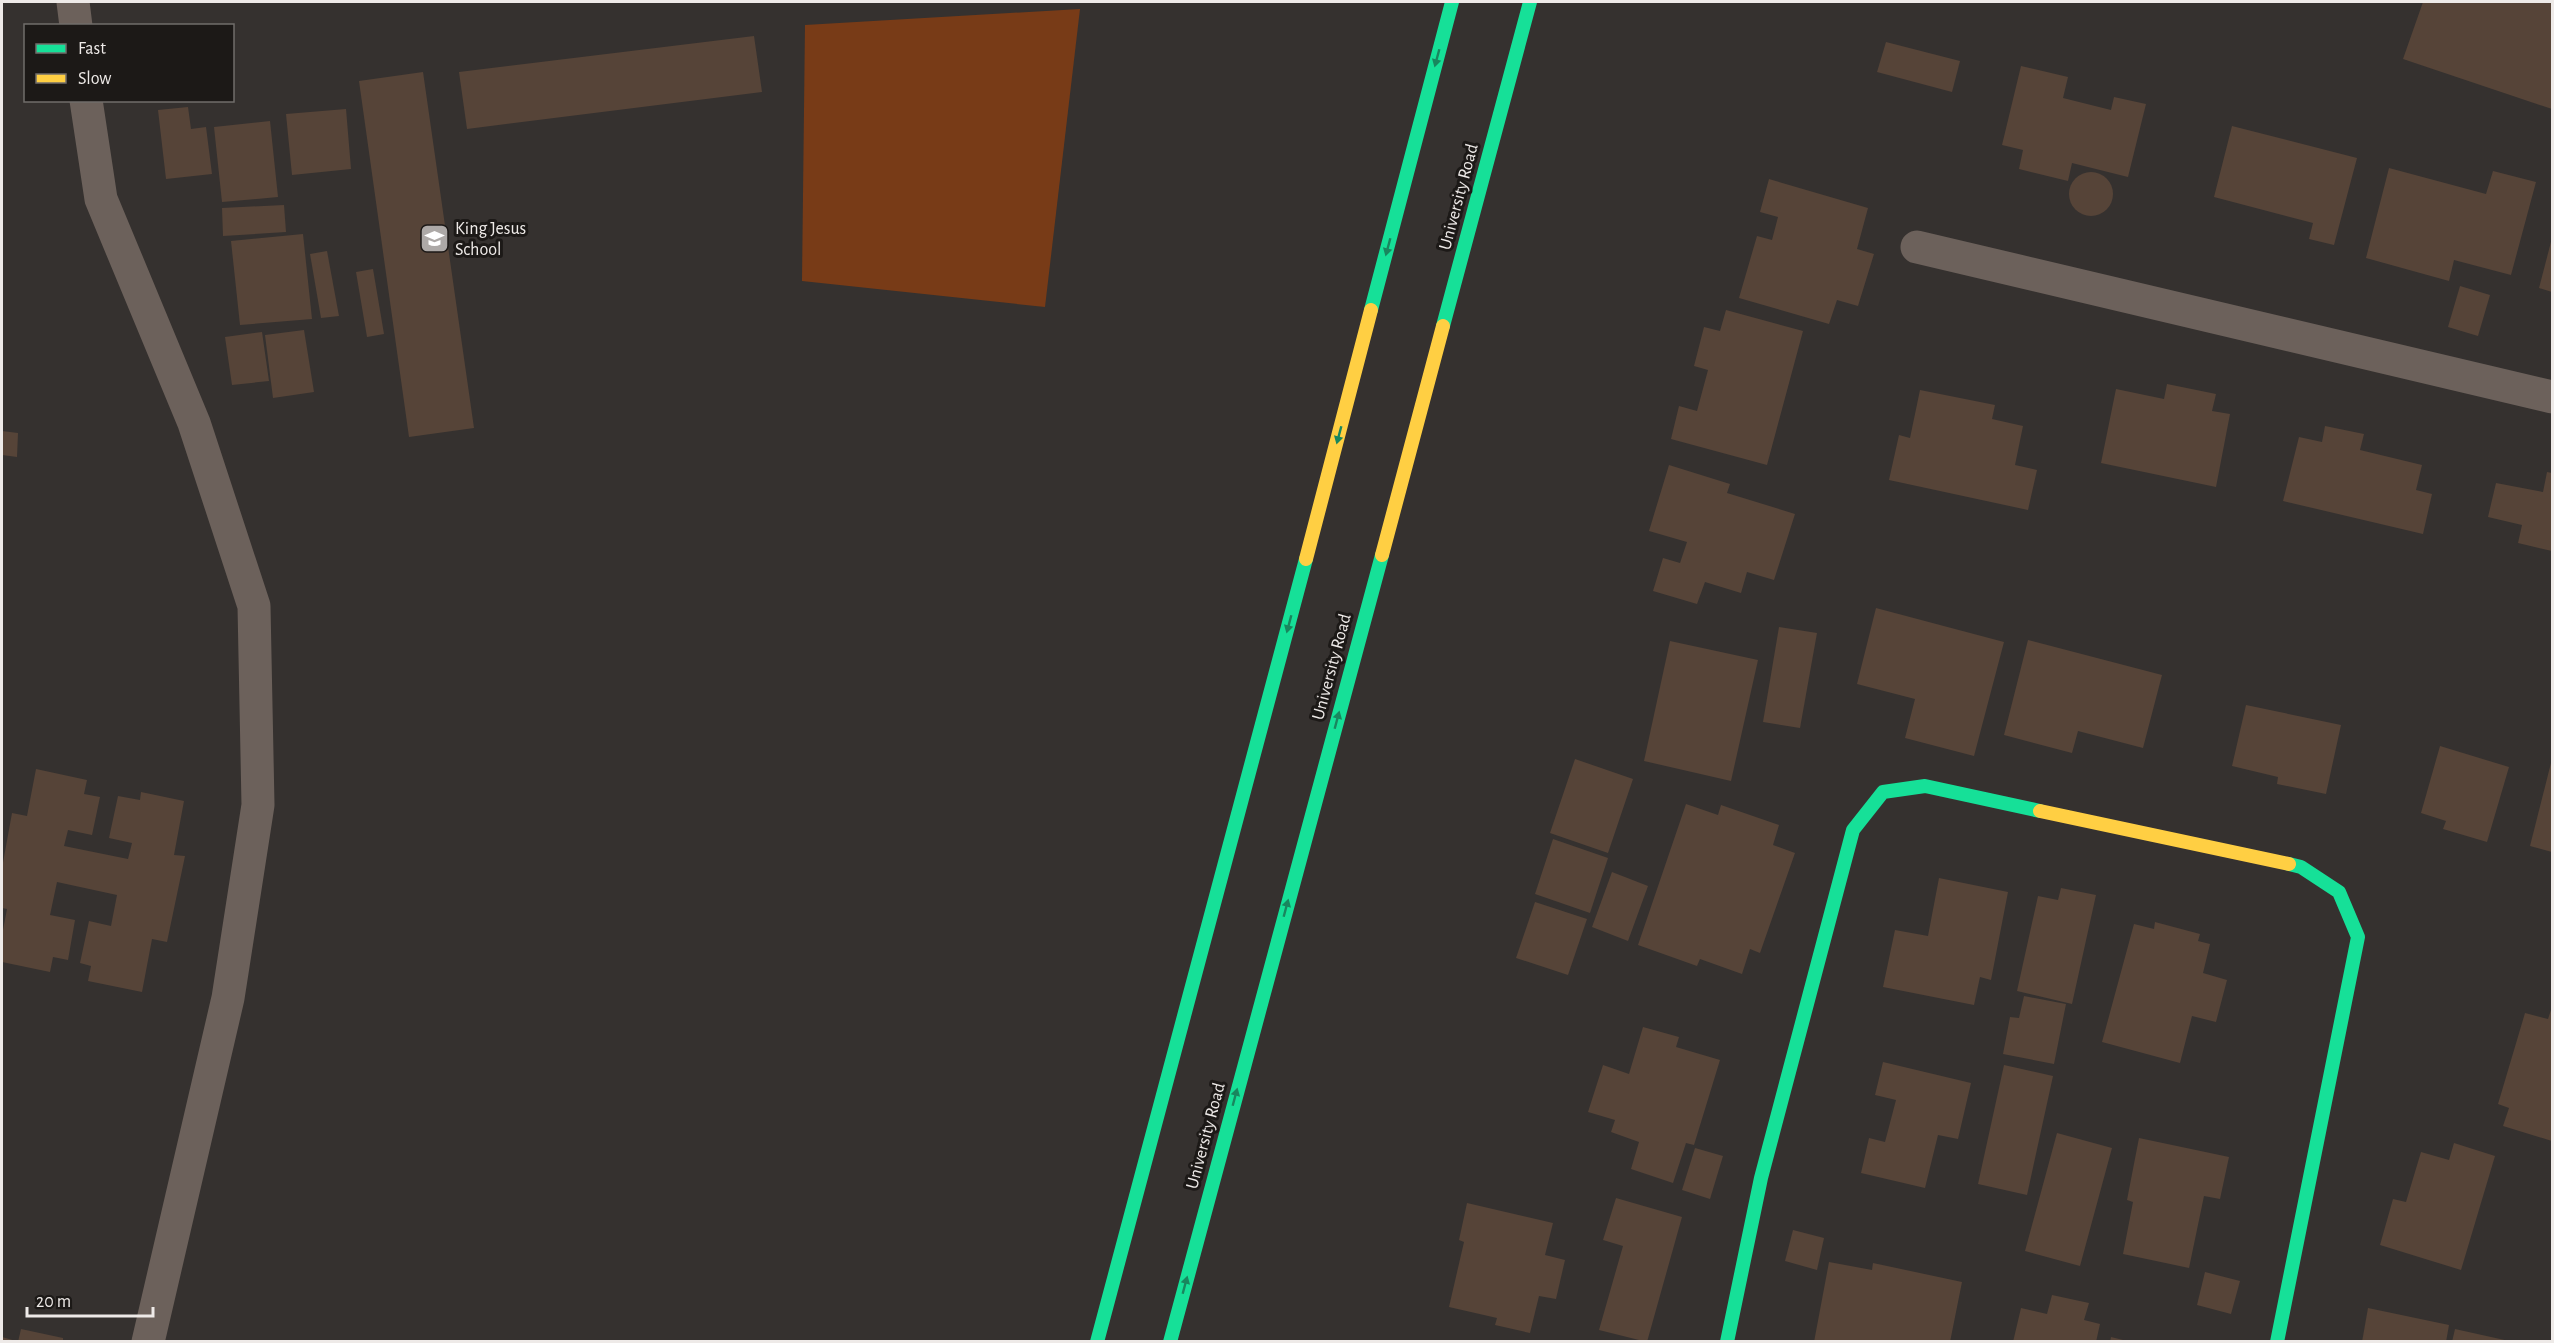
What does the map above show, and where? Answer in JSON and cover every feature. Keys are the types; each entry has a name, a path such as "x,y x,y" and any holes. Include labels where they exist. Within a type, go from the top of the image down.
{"main road":[{"path":"1097,1341 1265,717 1452,2"},
{"name":"University Road","path":"1170,1341 1530,2"},
{"path":"1727,1341 1761,1178 1853,830 1884,792 1925,786 2301,867 2339,892 2358,937 2277,1341"}],"street":[{"path":"73,2 76,24"},
{"path":"86,102 101,199 194,423 254,606 258,805 228,998 148,1341"},
{"path":"1917,247 2553,397"}],"shaded area":[{"path":"1080,9 1045,307 802,281 805,25"}],"building":[{"path":"2423,2 2552,3 2552,109 2403,59"},
{"path":"754,36 762,92 467,129 459,72"},
{"path":"1886,42 1960,61 1952,92 1877,72"},
{"path":"2021,66 2068,77 2063,98 2111,110 2114,97 2146,104 2128,177 2072,163 2068,181 2019,169 2023,150 2002,145"},
{"path":"423,72 474,428 409,437 359,81"},
{"path":"188,107 191,129 206,127 212,174 166,179 158,110"},
{"path":"346,109 351,169 292,175 286,114"},
{"path":"270,121 278,197 222,202 214,127"},
{"path":"2232,126 2357,158 2334,245 2309,239 2313,223 2214,197"},
{"path":"2389,168 2486,194 2493,171 2536,182 2511,275 2454,260 2449,281 2366,258"},
{"path":"2091,172 2107,178 2113,194 2107,210 2091,216 2075,210 2069,194 2075,178"},
{"path":"1769,179 1868,208 1857,249 1874,254 1858,306 1837,300 1829,324 1739,298 1757,236 1772,240 1778,217 1760,212"},
{"path":"284,205 286,232 223,236 222,208"},
{"path":"303,234 312,319 240,325 231,241"},
{"path":"2552,238 2552,292 2539,288"},
{"path":"327,251 339,316 321,318 310,254"},
{"path":"373,269 384,334 367,337 356,272"},
{"path":"2460,286 2490,295 2478,336 2448,327"},
{"path":"1726,310 1803,331 1767,465 1671,439 1679,406 1697,411 1708,370 1694,366 1704,327 1720,331"},
{"path":"304,330 314,392 273,398 265,335"},
{"path":"262,332 269,381 232,385 225,337"},
{"path":"2167,384 2216,394 2212,411 2230,414 2216,487 2101,463 2116,389 2164,399"},
{"path":"1920,390 1995,405 1992,419 2023,426 2015,465 2037,470 2028,510 1889,480 1899,435 1910,438"},
{"path":"2325,426 2364,434 2360,450 2422,465 2416,490 2432,494 2423,534 2283,501 2299,437 2322,442"},
{"path":"2,431 18,433 17,457 2,455"},
{"path":"1669,465 1730,484 1727,493 1795,514 1774,580 1747,572 1741,593 1705,582 1697,604 1653,591 1663,558 1680,563 1687,542 1649,531"},
{"path":"2547,472 2552,473 2552,551 2518,543 2522,525 2488,517 2496,483 2543,492"},
{"path":"1876,608 2004,642 1974,756 1905,738 1915,699 1857,684"},
{"path":"1779,627 1817,633 1800,728 1763,722"},
{"path":"2028,640 2162,675 2143,748 2078,731 2072,753 2004,735"},
{"path":"1670,641 1758,660 1731,781 1644,761"},
{"path":"2246,705 2341,725 2326,794 2277,784 2278,777 2232,766"},
{"path":"2440,746 2509,767 2487,842 2443,829 2446,821 2421,813"},
{"path":"1575,759 1633,779 1608,853 1550,833"},
{"path":"2552,759 2552,852 2530,846"},
{"path":"36,769 87,780 84,794 100,797 92,835 68,830 64,846 128,859 132,843 109,838 118,796 140,800 141,792 184,801 174,855 185,856 167,942 152,939 142,992 88,981 91,966 80,963 89,921 111,926 117,895 57,882 50,915 75,920 68,960 53,957 50,972 2,962 2,935 7,909 2,908 2,868 12,813 27,816"},
{"path":"1686,804 1718,815 1721,805 1779,825 1773,845 1795,853 1760,953 1750,949 1742,974 1700,959 1697,966 1638,945"},
{"path":"1553,839 1608,858 1590,913 1535,894"},
{"path":"1612,872 1648,886 1628,941 1592,927"},
{"path":"1939,878 2008,892 1991,980 1980,977 1974,1005 1883,987 1895,930 1928,936"},
{"path":"2061,888 2096,895 2072,1004 2017,991 2038,896 2058,900"},
{"path":"1535,902 1587,919 1568,975 1516,958"},
{"path":"2155,922 2200,934 2198,941 2210,944 2203,973 2227,980 2216,1022 2192,1016 2180,1063 2102,1042 2134,924 2154,929"},
{"path":"2024,996 2066,1004 2054,1064 2003,1054 2010,1017 2019,1018"},
{"path":"2552,1007 2552,1141 2503,1126 2509,1108 2498,1104 2525,1013 2548,1019"},
{"path":"1643,1027 1679,1037 1676,1047 1720,1060 1694,1145 1686,1143 1673,1183 1631,1169 1639,1142 1611,1132 1615,1120 1588,1112 1603,1065 1629,1074"},
{"path":"1883,1062 1971,1083 1958,1139 1938,1135 1925,1188 1861,1173 1869,1138 1885,1142 1896,1100 1875,1095"},
{"path":"2004,1065 2053,1076 2027,1195 1978,1184"},
{"path":"2057,1133 2112,1148 2080,1266 2025,1251"},
{"path":"2139,1138 2229,1157 2220,1199 2204,1196 2189,1268 2123,1254 2133,1202 2127,1200"},
{"path":"2454,1143 2495,1156 2461,1270 2380,1245 2393,1199 2406,1202 2421,1152 2449,1160"},
{"path":"1695,1148 1723,1156 1710,1199 1682,1190"},
{"path":"1616,1198 1682,1217 1647,1342 1599,1330 1623,1246 1603,1240"},
{"path":"1467,1203 1553,1223 1545,1255 1565,1260 1556,1299 1539,1296 1530,1333 1495,1325 1497,1318 1449,1307 1464,1242 1459,1240"},
{"path":"1793,1230 1824,1238 1817,1270 1785,1261"},
{"path":"1829,1262 1872,1270 1873,1263 1962,1282 1950,1342 1814,1342"},
{"path":"2205,1272 2240,1281 2231,1314 2197,1305"},
{"path":"2052,1295 2089,1303 2084,1320 2100,1324 2096,1342 2013,1342 2021,1308 2047,1314"},
{"path":"2368,1308 2449,1325 2446,1342 2362,1342"},
{"path":"21,1329 63,1338 63,1342 18,1342"},
{"path":"2455,1329 2509,1341 2452,1342"},
{"path":"2,1337 16,1341 16,1342 2,1342"},
{"path":"2111,1337 2127,1341 2110,1342"}],"traffic: fast":[{"path":"1371,310 1452,2"},
{"path":"1443,326 1530,2"},
{"path":"1170,1342 1382,555"},
{"path":"1097,1342 1306,559"},
{"path":"1727,1342 1761,1178 1853,830 1883,792 1925,786 2040,811"},
{"path":"2277,1342 2358,937 2339,892 2301,867 2289,864"}],"traffic: slow":[{"path":"1306,559 1371,310"},
{"path":"1382,555 1443,326"},
{"path":"2040,811 2289,864"}],"place":[{"name":"King Jesus School","path":"434,239"}]}
